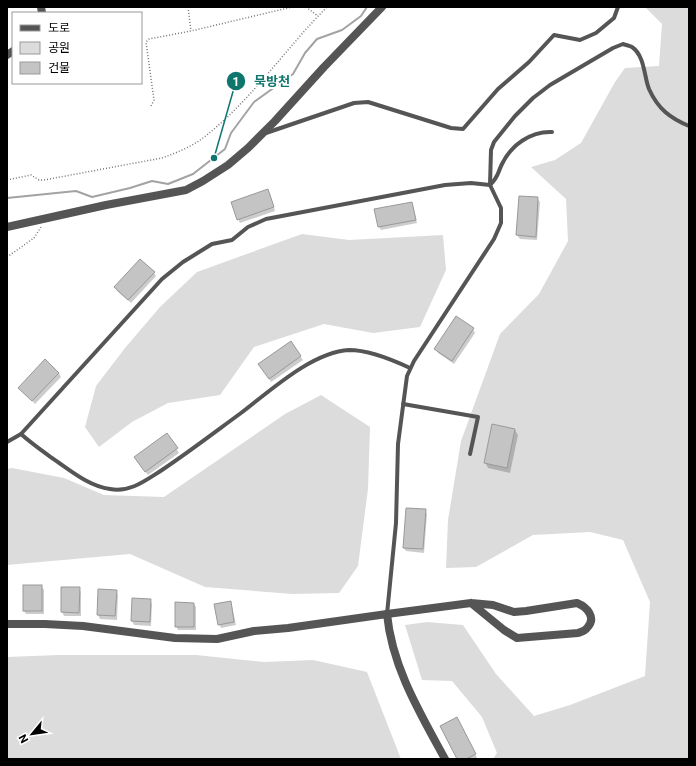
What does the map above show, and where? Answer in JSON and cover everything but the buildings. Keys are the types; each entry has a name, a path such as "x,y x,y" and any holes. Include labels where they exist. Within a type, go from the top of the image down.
{"street":[{"path":"7,227 186,190 203,181 228,165 262,134 382,7"},
{"path":"7,624 83,626 176,638 216,638 254,631 288,628 470,603 493,606 514,612 526,612 577,603 584,606 590,613 591,621 587,629 578,633 517,638 504,630 470,603"},
{"path":"387,614 388,626 401,673 410,694 445,759"}],"lane":[{"path":"262,134 354,103 361,102 368,102 451,128 462,128 498,89 529,62 554,35 580,40 596,33 614,18 618,7"},
{"path":"387,614 396,530 398,444 407,376 410,368 494,240 502,224 501,208 490,185 491,150 494,142 515,116 533,98 550,85 613,48 623,44 632,47 637,53 641,61 649,89 667,114 675,120 689,126"},
{"path":"490,185 498,177 502,163 516,146 526,138 536,133 552,132"},
{"path":"7,442 21,434 162,279 184,262 212,244 232,240 248,227 266,219 445,185 471,183 490,185"},
{"path":"21,434 71,472 88,482 110,489 123,490 145,481 186,454 278,385 319,358 328,354 351,350 384,356 410,368"},
{"path":"403,404 478,417 470,454"}],"path":[{"path":"188,7 191,31"},
{"path":"151,106 154,100 146,42 149,39 191,31 292,7"},
{"path":"307,7 318,16"},
{"path":"7,180 31,175 39,180 44,180 162,158 178,152 202,139 248,96 327,7"},
{"path":"7,257 34,238 41,227 39,220"}],"green space":[{"path":"645,7 689,7 689,759 493,759 497,753 482,717 452,681 422,680 405,625 427,622 463,625 496,674 534,716 570,705 645,676 650,602 623,540 590,532 533,535 476,567 446,568 448,520 461,441 500,334 539,294 568,241 566,199 531,167 555,160 581,143 615,82 625,68 659,66 662,24"},
{"path":"302,234 349,240 443,235 446,270 420,327 373,333 324,324 254,347 220,395 168,403 132,422 99,447 85,427 96,386 125,348 160,307 197,272"},
{"path":"321,395 370,427 368,489 358,566 339,593 293,594 205,587 130,554 7,565 7,469 12,468 64,478 104,495 164,497 285,414"},
{"path":"59,655 196,655 264,662 313,660 367,672 401,759 7,759 7,657"}],"waterway":[{"path":"7,198 76,191 92,197 152,181 168,184 193,174 225,149 231,133 254,102 293,74 305,53 317,39 342,30 361,16 367,7"}],"place":[{"name":"묵방천","path":"214,158"}]}
